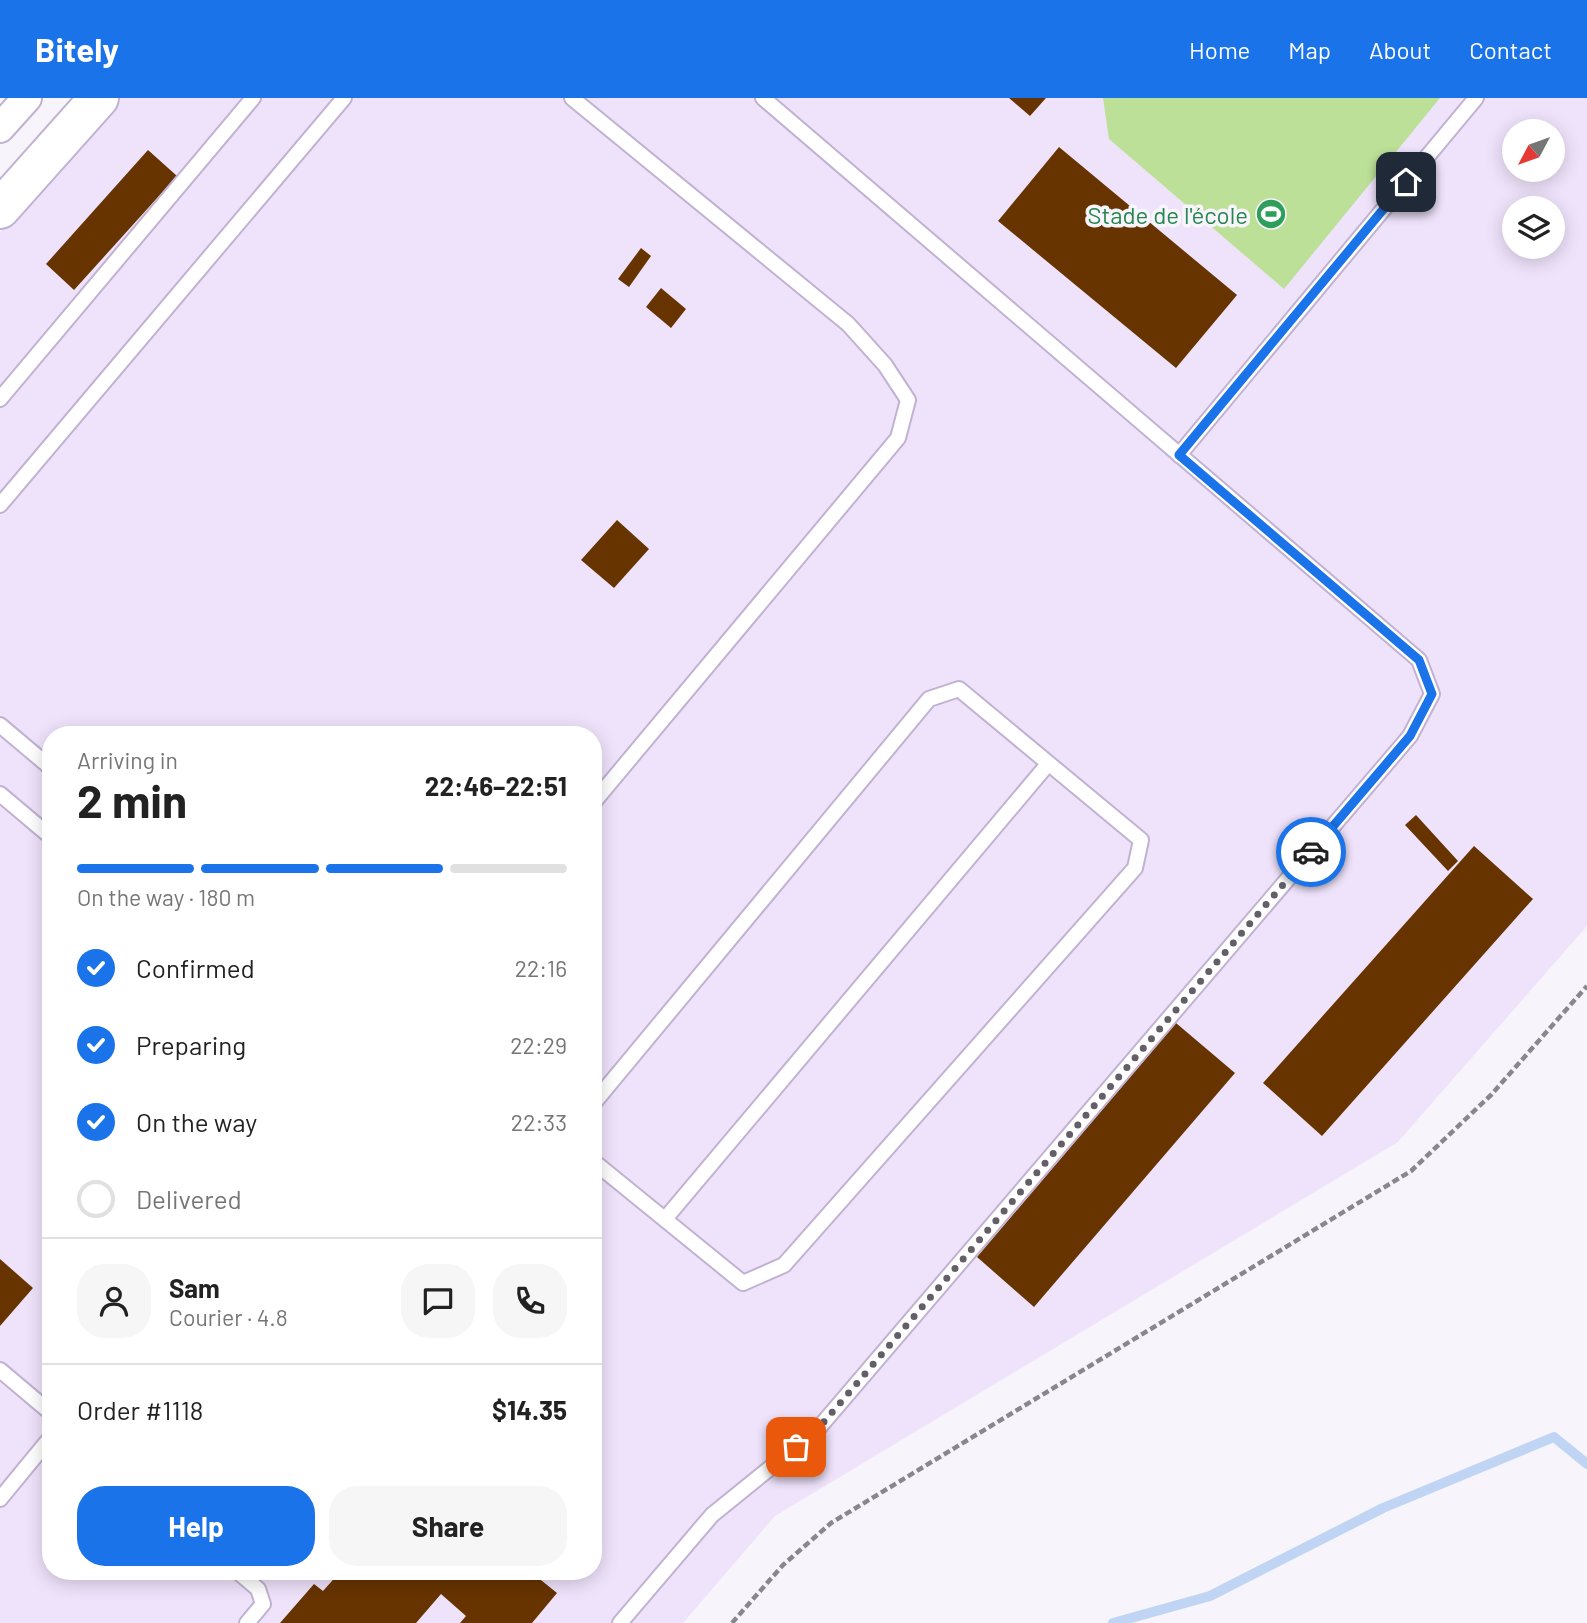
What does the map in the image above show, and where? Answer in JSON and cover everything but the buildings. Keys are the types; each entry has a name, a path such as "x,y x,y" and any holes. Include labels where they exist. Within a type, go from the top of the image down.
{"street":[{"path":"0,128 27,98"},
{"path":"0,209 99,98"}],"lane":[{"path":"0,398 253,98"},
{"path":"0,505 344,98"},
{"path":"572,98 848,324 885,365 908,400 898,438 602,792"},
{"path":"620,1623 712,1515 817,1430 1410,736 1432,694 1419,660 762,98"},
{"path":"1179,455 1476,98"},
{"path":"602,1093 929,699 960,689 1141,841 1135,869 784,1265 743,1283 602,1168"},
{"path":"0,725 42,760"},
{"path":"665,1219 1048,764"},
{"path":"0,794 42,829"},
{"path":"0,1370 42,1405"},
{"path":"0,1499 42,1448"},
{"path":"247,1580 258,1589 263,1604 247,1623"}],"path":[{"path":"732,1623 783,1564 831,1523 1411,1171 1491,1095 1587,986"}],"shaded area":[{"path":"118,98 1587,98 1587,926 1398,1142 775,1516 683,1623 0,1623 0,232"}],"green space":[{"name":"Stade de l'école","path":"1103,98 1440,98 1284,289 1109,139"}],"waterway":[{"path":"1113,1623 1210,1596 1383,1508 1554,1437 1587,1464"}],"way so far":[{"path":"796,1447 817,1430 1311,852"}],"place":[{"name":"Stade de l'école","path":"1271,214"}],"route":[{"path":"1311,852 1410,736 1432,694 1419,660 1179,455 1406,182"}]}
